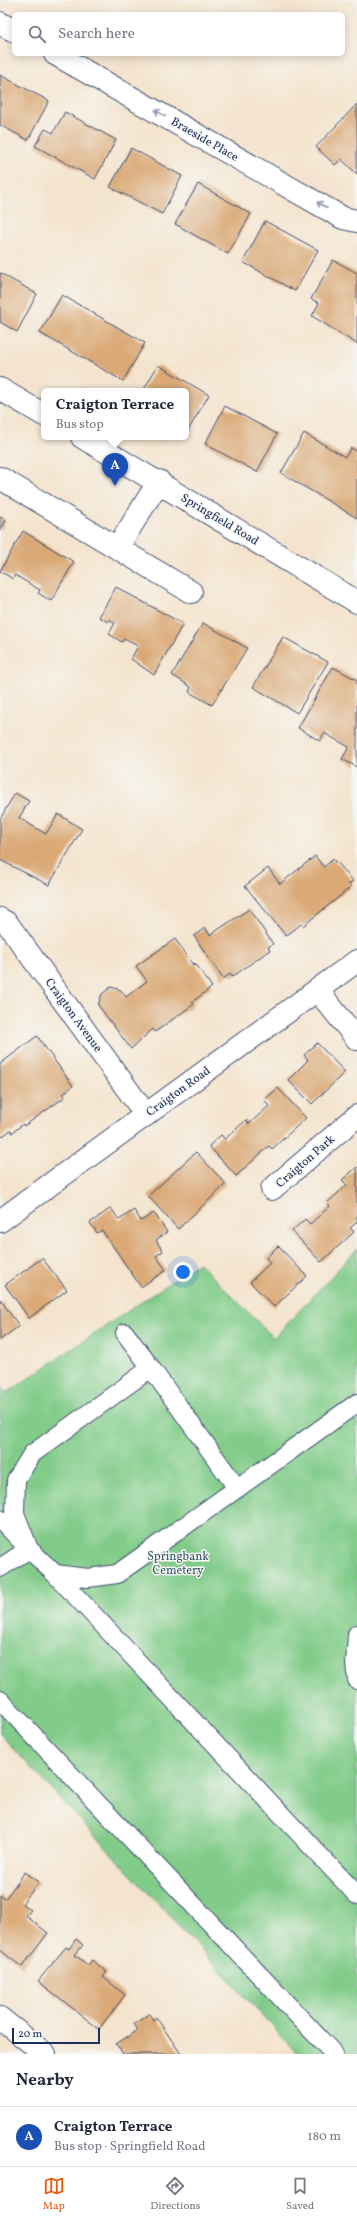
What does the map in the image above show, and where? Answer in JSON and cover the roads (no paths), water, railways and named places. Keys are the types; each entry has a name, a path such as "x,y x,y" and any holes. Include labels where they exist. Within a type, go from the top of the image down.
{"street":[{"path":"0,23 12,30"},
{"name":"Braeside Place","path":"59,56 343,218 357,221"},
{"path":"0,389 41,413"},
{"name":"Springfield Road","path":"87,440 158,481 357,602"},
{"path":"0,478 118,547 190,592"},
{"path":"118,547 158,481"},
{"name":"Craigton Avenue","path":"0,919 7,923 146,1114"},
{"name":"Craigton Road","path":"0,1221 318,991 357,961"},
{"path":"318,991 357,1039"},
{"name":"Craigton Park","path":"272,1189 357,1116"},
{"path":"0,2018 45,2054"}],"lane":[{"path":"125,1333 237,1488"},
{"path":"29,1549 15,1514 16,1480 32,1454 151,1368"},
{"path":"55,1574 88,1578 116,1574 357,1403"},
{"path":"0,1519 55,1574 357,1895"},
{"path":"0,1568 29,1549"},
{"path":"357,1634 355,1664 357,1680"},
{"path":"0,1700 334,2054"}],"place":[{"name":"Craigton Terrace","path":"115,486"}],"park label":[{"name":"Springbank Cemetery","path":"178,1563"}]}
